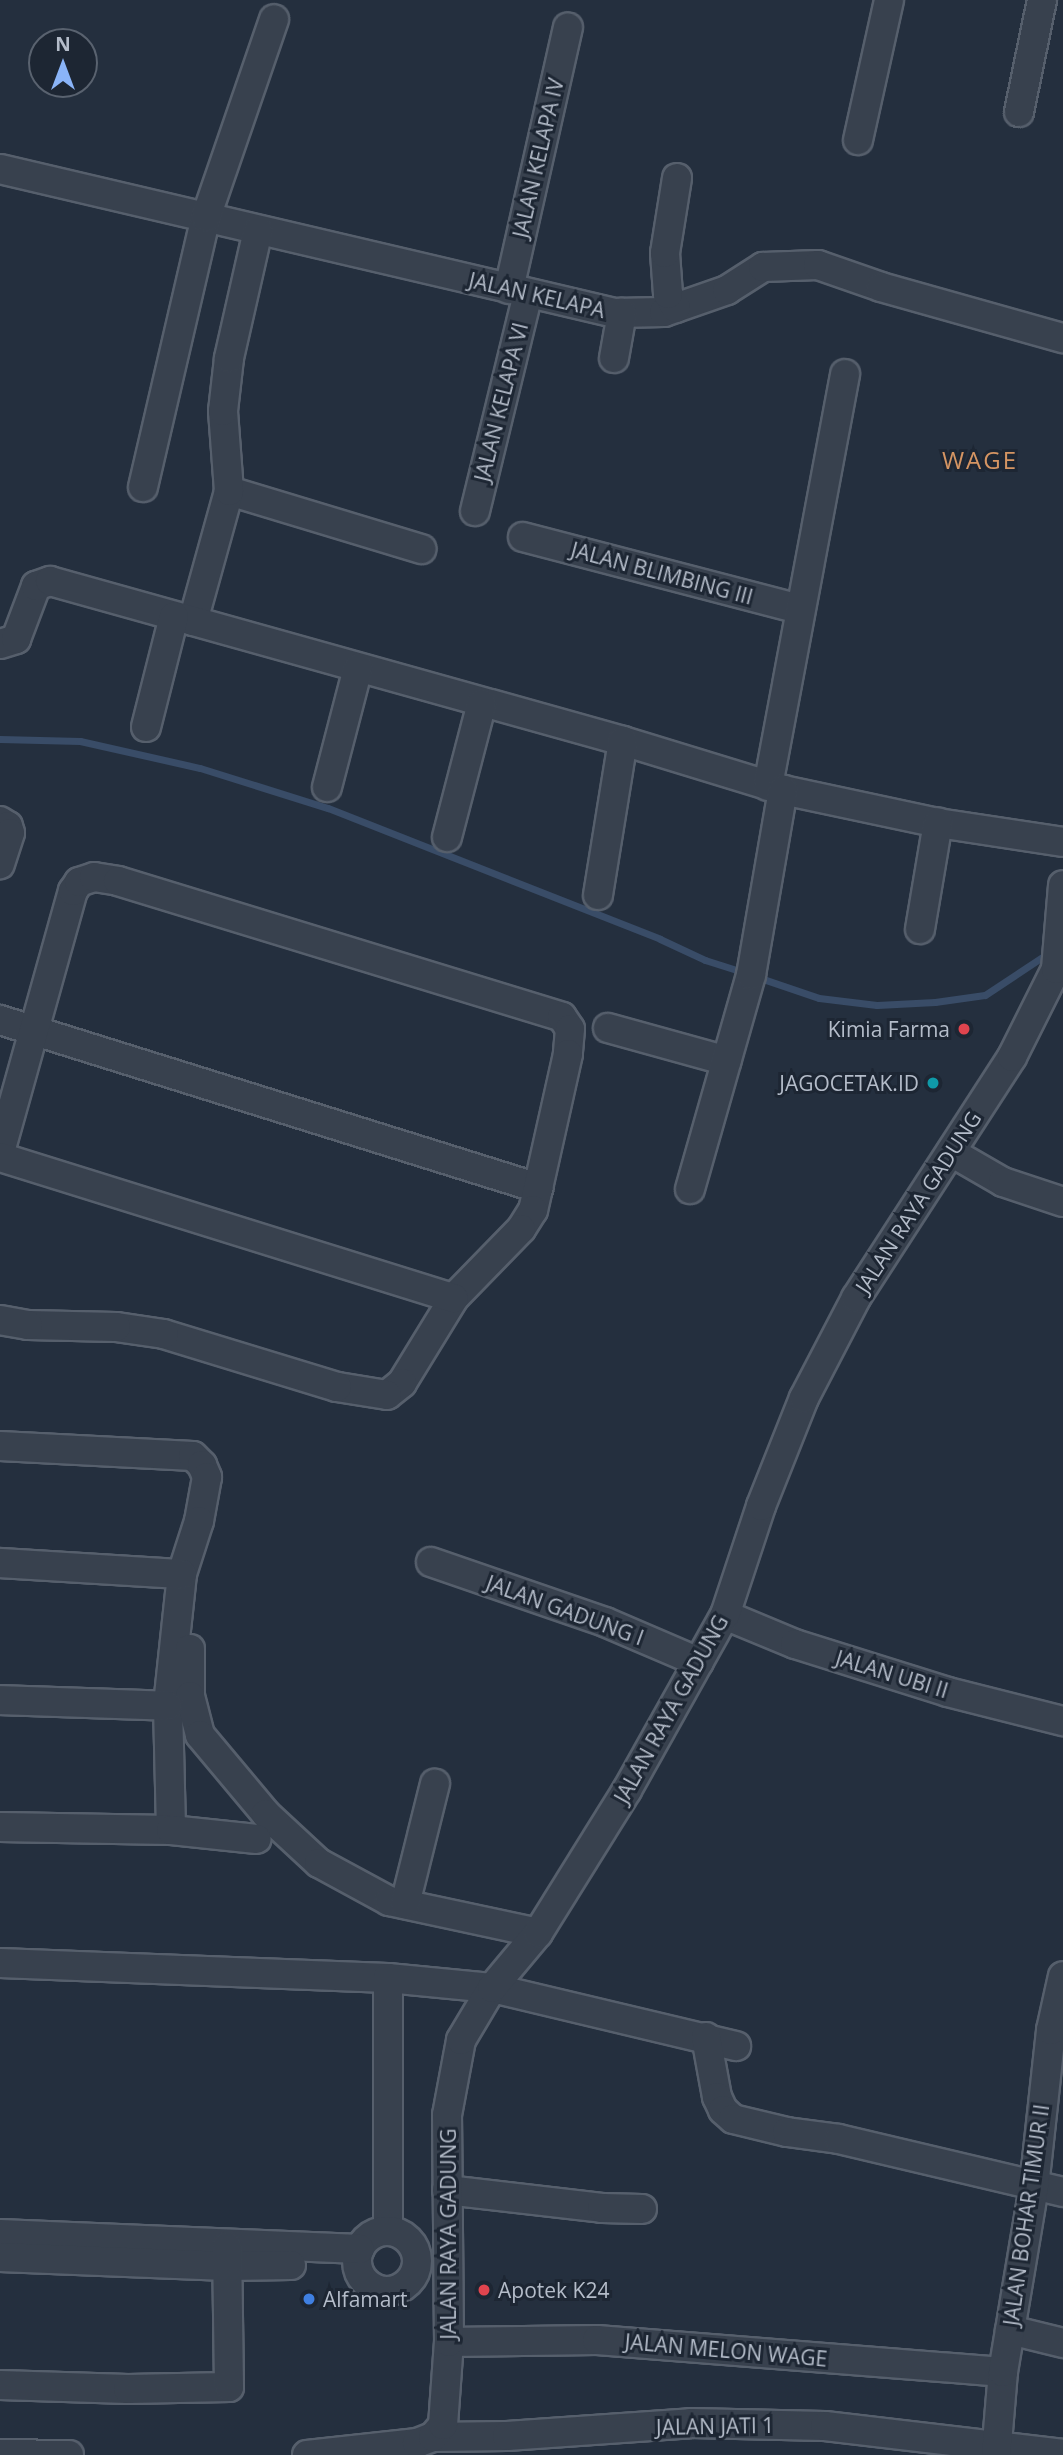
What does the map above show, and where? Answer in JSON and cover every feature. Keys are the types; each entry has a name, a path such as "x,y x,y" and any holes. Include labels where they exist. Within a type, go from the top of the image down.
{"street":[{"path":"858,140 889,0"},
{"path":"1020,112 1041,0 1063,5"},
{"path":"143,487 206,218 274,19"},
{"name":"JALAN KELAPA IV","path":"518,291 568,28"},
{"name":"JALAN KELAPA","path":"0,169 622,313 664,312 727,290 763,267 818,265 881,287 1063,338"},
{"path":"676,308 668,294 665,253 677,178"},
{"path":"146,727 229,491 223,411 229,358 258,230"},
{"name":"JALAN KELAPA VI","path":"475,511 518,291"},
{"path":"614,358 622,313"},
{"path":"690,1189 751,975 800,609 845,374"},
{"path":"229,491 421,549"},
{"name":"JALAN BLIMBING III","path":"523,537 800,609"},
{"path":"0,644 16,639 36,586 50,581 623,741 775,788 937,823 1063,842"},
{"path":"327,787 358,668"},
{"path":"447,837 482,703"},
{"path":"598,895 623,741"},
{"path":"0,821 10,832 0,864"},
{"path":"920,929 937,823"},
{"path":"0,1152 73,891 79,881 94,877 118,881 562,1017 570,1029 568,1054 533,1209 521,1229 454,1298 402,1383 387,1395 337,1387 164,1334 116,1327 28,1325 0,1320"},
{"name":"JALAN RAYA GADUNG","path":"433,2437 443,2424 446,2409 449,2342 447,2115 461,2040 492,1987 538,1933 627,1790 725,1615 761,1506 804,1398 856,1298 1012,1057 1059,961 1062,897"},
{"path":"0,1020 538,1188"},
{"path":"608,1028 727,1061"},
{"path":"951,1152 1003,1182 1063,1202"},
{"path":"0,1157 454,1298"},
{"path":"0,1446 193,1456 202,1465 207,1477 199,1521 182,1574 168,1706 171,1830"},
{"name":"JALAN GADUNG I","path":"431,1562 605,1622 699,1662"},
{"path":"0,1563 182,1574"},
{"path":"190,1615 190,1696 200,1735 266,1814 319,1863 389,1901 538,1933"},
{"name":"JALAN UBI II","path":"725,1615 795,1644 948,1692 1063,1721"},
{"path":"0,1700 168,1706"},
{"path":"405,1904 435,1784"},
{"path":"0,1827 171,1830 257,1839"},
{"path":"0,1963 388,1978 492,1987 736,2046"},
{"name":"JALAN BOHAR TIMUR II","path":"996,2450 1003,2372 1034,2187 1051,2030 1063,1976"},
{"path":"388,1978 388,2231"},
{"path":"706,2037 717,2097 723,2110 733,2119 787,2132 839,2139 1063,2192"},
{"path":"447,2190 602,2208 642,2209"},
{"path":"388,2231 401,2234 412,2244 417,2256 414,2275 407,2283 386,2291 367,2282 359,2256 366,2239 388,2231"},
{"path":"7,2246 227,2256 359,2256"},
{"path":"0,2385 128,2389 229,2387 227,2256"},
{"path":"417,2256 447,2256"},
{"path":"1010,2330 1063,2343"},
{"name":"JALAN MELON WAGE","path":"449,2342 597,2340 1003,2372"},
{"name":"JALAN JATI 1","path":"433,2437 507,2436 691,2423 825,2426 996,2450 1063,2454"},
{"path":"307,2455 417,2443 433,2437"},
{"path":"0,2454 51,2455"}],"waterway":[{"path":"0,739 80,741 200,768 328,808 660,939 705,960 746,973"},
{"path":"757,977 819,998 877,1005 935,1002 985,995 1050,952"}],"place":[{"name":"Kimia Farma","path":"964,1029"},
{"name":"JAGOCETAK.ID","path":"933,1083"},
{"name":"Apotek K24","path":"484,2290"},
{"name":"Alfamart","path":"309,2299"}],"district":[{"name":"WAGE","path":"980,460"}]}
